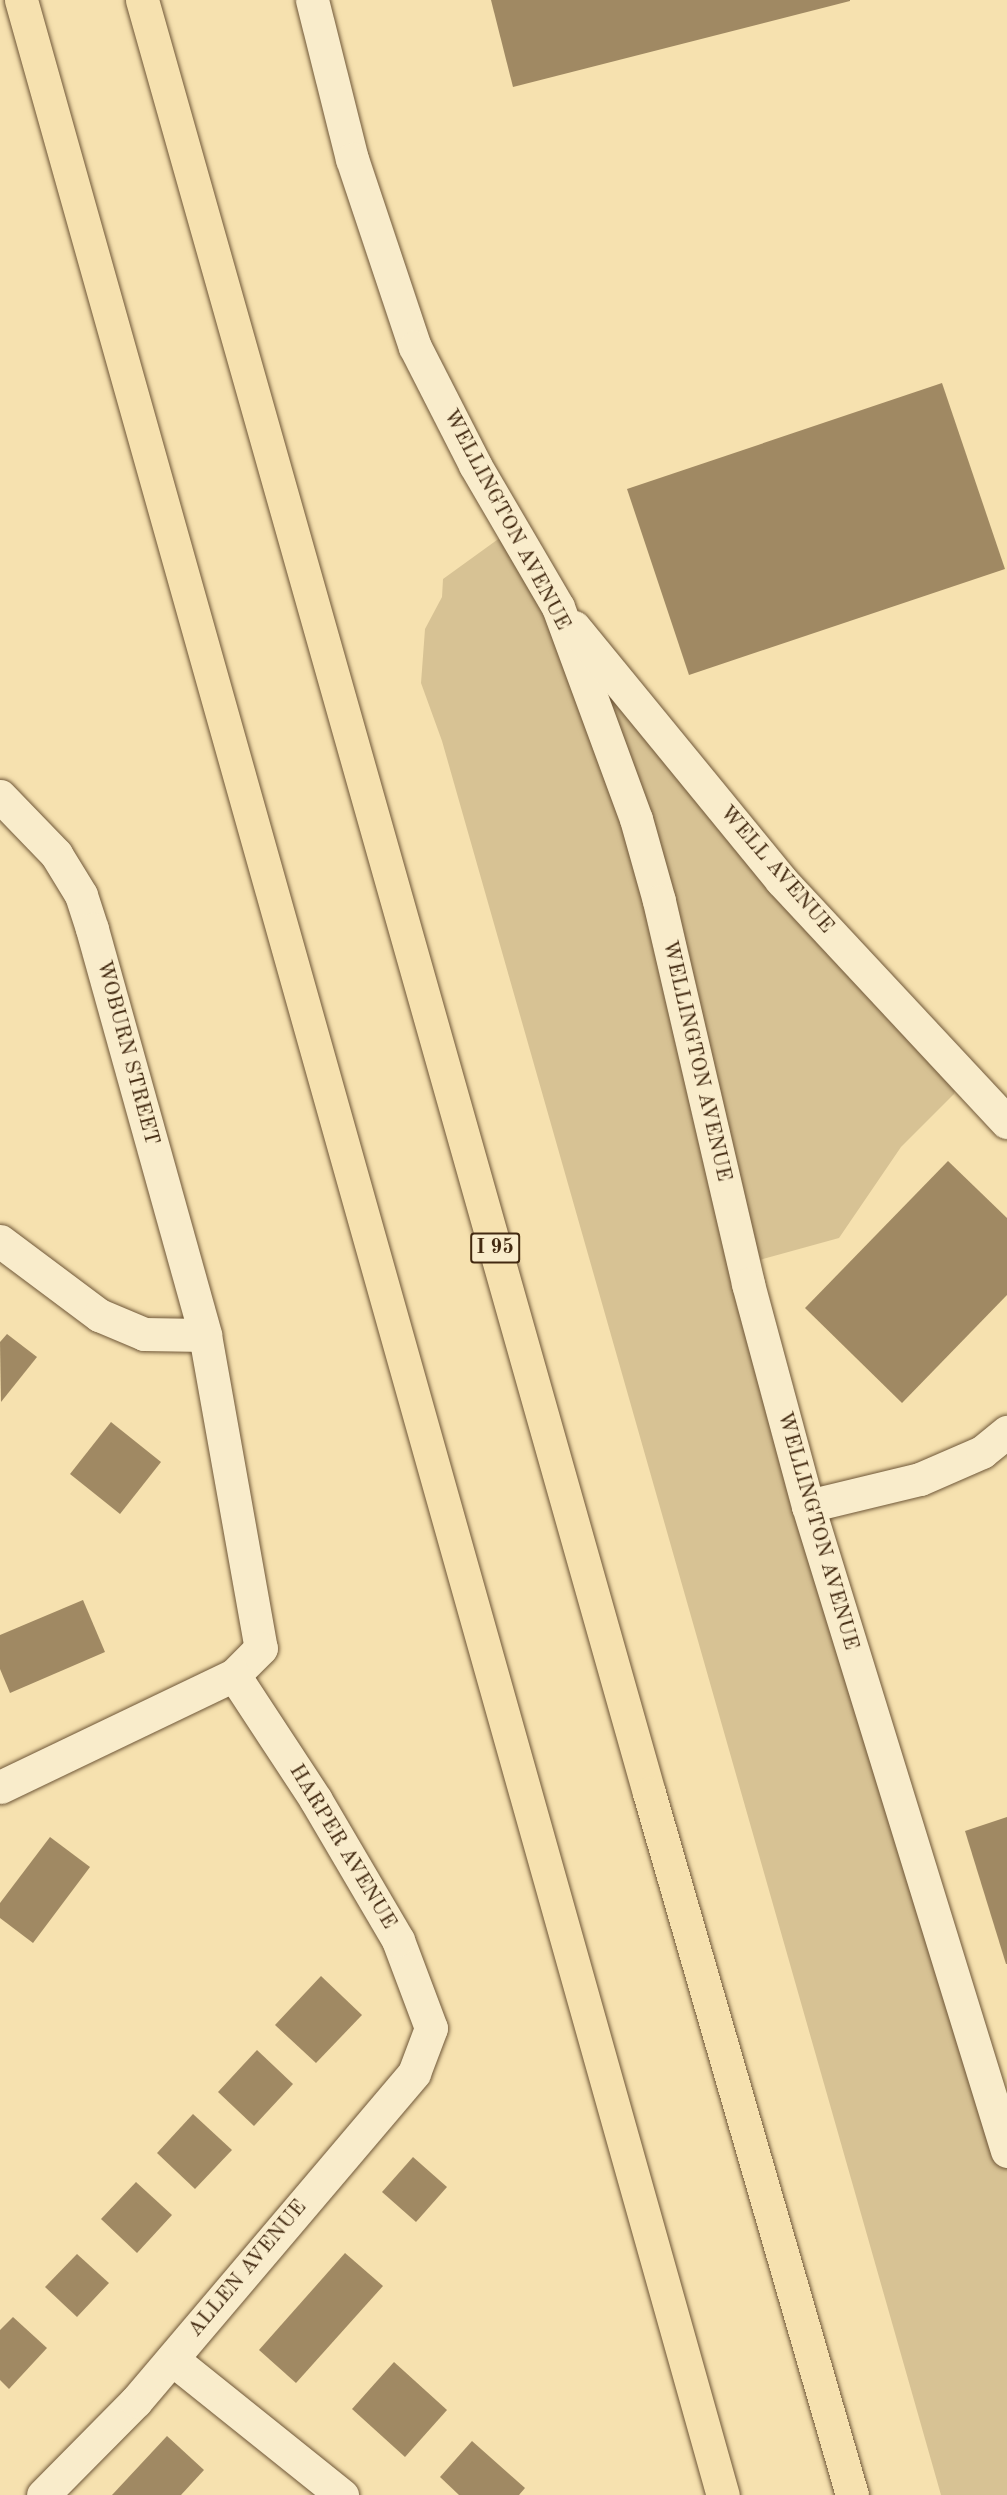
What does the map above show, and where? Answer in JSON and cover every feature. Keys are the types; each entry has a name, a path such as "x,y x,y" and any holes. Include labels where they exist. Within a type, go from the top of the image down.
{"highway":[{"path":"21,0 723,2495"},
{"name":"I 95","path":"142,0 649,1792 852,2495"}],"street":[{"name":"WELLINGTON AVENUE","path":"312,0 352,159 415,347 475,465 558,607 639,829 748,1284 807,1506 1007,2151"},
{"name":"WELL AVENUE","path":"558,607 781,880 1007,1122"},
{"name":"WOBURN STREET","path":"0,796 56,854 81,895 205,1335"},
{"path":"0,1241 99,1315 144,1334 205,1335 261,1648 234,1675 0,1787"},
{"path":"807,1506 920,1479 982,1452 1007,1432"},
{"name":"HARPER AVENUE","path":"234,1675 316,1800 398,1940 431,2028"},
{"name":"ALLEN AVENUE","path":"43,2495 172,2359 414,2073 431,2028"},
{"path":"172,2359 342,2495"}],"shaded area":[{"path":"508,532 608,691 957,1084 954,1094 901,1147 839,1238 745,1264 1007,2142 1007,2495 941,2495 442,741 421,683 425,629 442,597 443,579"}],"building":[{"path":"491,0 850,0 850,1 513,87"},
{"path":"942,383 1005,569 689,675 627,489"},
{"path":"948,1161 1007,1218 1007,1295 902,1403 805,1308"},
{"path":"7,1334 37,1357 1,1402 0,1342"},
{"path":"111,1422 161,1462 120,1514 70,1474"},
{"path":"83,1600 105,1652 10,1693 0,1669 0,1635"},
{"path":"1007,1817 1007,1964 1006,1964 965,1831"},
{"path":"50,1837 90,1867 33,1943 0,1918 0,1903"},
{"path":"321,1976 362,2015 316,2063 275,2025"},
{"path":"257,2050 293,2084 254,2126 218,2092"},
{"path":"193,2114 232,2150 195,2189 157,2153"},
{"path":"413,2157 447,2187 416,2222 382,2192"},
{"path":"136,2182 172,2215 137,2253 101,2219"},
{"path":"345,2253 383,2286 296,2383 259,2350"},
{"path":"77,2254 109,2283 77,2317 45,2287"},
{"path":"13,2317 47,2348 9,2389 0,2380 0,2330"},
{"path":"394,2362 447,2410 405,2457 352,2409"},
{"path":"167,2436 204,2470 181,2495 112,2495"},
{"path":"472,2441 525,2488 519,2495 459,2495 440,2477"}]}
